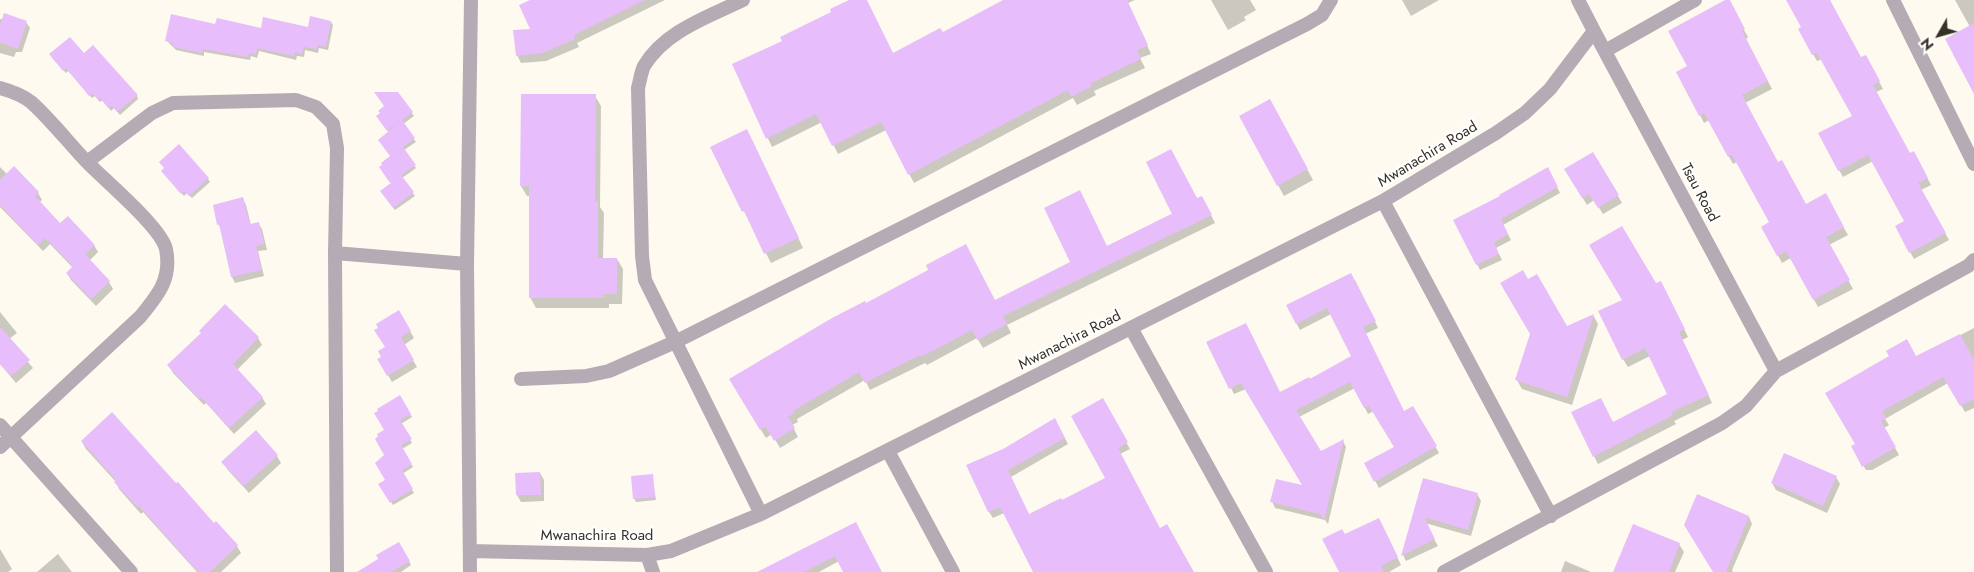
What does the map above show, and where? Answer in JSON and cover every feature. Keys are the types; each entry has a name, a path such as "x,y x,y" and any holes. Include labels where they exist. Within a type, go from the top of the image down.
{"street":[{"path":"470,572 467,264 471,0"},
{"path":"743,0 681,31 658,47 643,68 638,88 642,256 645,280 674,342 761,514"},
{"path":"521,379 586,376 609,371 674,342 1307,24 1322,14 1330,0"},
{"path":"1578,0 1594,31"},
{"path":"1605,51 1695,0"},
{"path":"1893,0 1974,164"},
{"name":"Tsau Road","path":"1594,31 1776,371"},
{"name":"Mwanachira Road","path":"470,550 648,555 671,551 761,514 1383,201 1496,133 1524,113 1550,89 1594,31"},
{"path":"0,88 13,91 30,101 87,162 150,224 166,247 167,274 159,293 140,317 0,447"},
{"path":"87,162 152,113 173,103 296,100 316,107 333,124 337,148 335,253 336,572"},
{"path":"1383,201 1551,516"},
{"path":"335,253 467,264"},
{"path":"1444,572 1722,423 1746,406 1776,371 1968,266 1974,260"},
{"path":"1131,328 1266,572"},
{"path":"0,425 12,436 131,572"},
{"path":"888,451 953,572"},
{"path":"648,555 653,572"}],"building":[{"path":"530,0 645,0 574,35 575,39 542,53 516,56 513,30 530,29 519,5"},
{"path":"849,0 867,0 893,53 940,28 943,32 1003,0 1127,0 1148,45 1137,50 1141,59 1091,83 1092,86 1071,97 1068,90 908,175 881,122 832,146 816,114 766,139 732,64 782,41 780,37 831,12 830,9"},
{"path":"1725,0 1730,0 1745,29 1742,31 1768,81 1742,95 1778,162 1782,160 1806,204 1826,193 1844,227 1826,237 1850,280 1813,300 1786,251 1777,256 1761,227 1769,222 1732,155 1728,157 1704,113 1699,116 1676,72 1687,66 1668,31"},
{"path":"1786,0 1830,0 1861,57 1866,55 1880,81 1873,85 1910,153 1914,151 1928,178 1918,183 1946,233 1909,253 1895,226 1904,221 1868,155 1838,171 1818,133 1852,116 1817,53 1812,55 1798,29 1801,27"},
{"path":"4,13 27,21 18,49 0,42 0,25"},
{"path":"171,14 215,24 217,18 261,28 263,17 308,27 310,16 331,21 326,47 317,45 317,49 304,47 302,54 295,52 294,56 257,48 256,54 249,53 248,57 203,49 202,53 173,47 173,43 165,41"},
{"path":"1974,23 1974,94 1945,39"},
{"path":"70,37 84,53 93,45 138,95 117,112 112,106 108,108 100,98 98,100 92,93 89,96 66,68 63,71 49,54"},
{"path":"374,92 398,92 413,112 387,131 376,116 380,113 378,111 384,106"},
{"path":"521,94 596,94 595,201 598,201 598,258 617,258 617,294 604,294 604,298 529,298 529,186 520,186"},
{"path":"1270,99 1308,169 1277,186 1239,116"},
{"path":"402,120 415,138 403,147 416,165 401,175 414,192 393,208 380,191 395,180 390,183 379,167 390,156 378,140"},
{"path":"747,129 799,238 764,254 744,211 742,212 710,147"},
{"path":"179,144 209,178 189,196 184,191 181,194 161,171 164,168 159,162"},
{"path":"1171,149 1197,198 1202,196 1212,215 1003,316 1007,324 977,340 972,330 921,357 920,355 865,383 859,372 793,411 794,413 788,417 795,428 774,441 766,427 760,430 729,379 832,318 865,301 866,303 928,270 926,265 966,244 995,300 1070,262 1044,208 1080,190 1107,246 1172,214 1146,162"},
{"path":"1593,152 1619,195 1598,208 1589,194 1582,198 1564,169"},
{"path":"14,166 39,192 35,196 60,223 68,216 95,245 85,254 110,281 91,299 66,273 73,266 45,238 38,245 0,205 0,180"},
{"path":"1548,167 1558,187 1501,219 1508,234 1494,242 1499,254 1476,265 1453,220 1500,196"},
{"path":"243,197 250,224 259,222 264,244 256,246 262,270 231,277 213,205"},
{"path":"1622,226 1656,283 1661,281 1685,329 1679,332 1709,395 1671,412 1673,415 1593,457 1571,412 1601,398 1613,422 1667,394 1645,348 1622,360 1598,311 1622,300 1589,245"},
{"path":"1523,270 1528,279 1537,274 1567,326 1594,314 1567,397 1515,380 1530,334 1500,283"},
{"path":"1351,273 1376,321 1363,327 1404,411 1413,406 1437,446 1374,482 1364,463 1394,447 1369,406 1364,408 1350,382 1296,410 1321,451 1344,439 1324,520 1320,514 1270,502 1276,479 1302,485 1241,383 1229,389 1206,342 1246,323 1280,392 1309,377 1310,379 1351,356 1327,308 1296,324 1286,305"},
{"path":"225,304 259,337 233,364 263,397 229,428 201,397 199,399 167,365 201,333 199,331"},
{"path":"399,310 411,331 401,337 414,360 387,376 377,359 381,357 378,351 385,347 374,330 378,328 376,324"},
{"path":"0,327 30,360 11,376 0,364"},
{"path":"1960,334 1974,360 1974,399 1960,406 1943,377 1882,411 1886,418 1881,421 1896,447 1862,467 1851,446 1855,444 1825,393 1889,356 1886,351 1907,339 1916,356"},
{"path":"400,395 411,414 400,420 412,439 401,445 412,464 402,470 413,489 390,503 378,484 385,480 375,463 384,455 375,439 378,436 377,434 384,430 374,413 378,411 377,409"},
{"path":"1103,398 1128,442 1118,448 1160,528 1167,524 1194,572 1033,572 1000,507 988,512 966,465 1003,449 1055,418 1065,438 1008,470 1029,514 1105,478 1071,416"},
{"path":"112,412 176,483 178,482 214,523 216,521 238,545 210,572 198,572 139,506 137,507 114,482 116,480 81,441"},
{"path":"256,430 278,455 244,486 221,462"},
{"path":"1784,453 1837,476 1823,506 1771,483"},
{"path":"540,472 541,495 516,495 515,473"},
{"path":"653,474 655,497 633,499 631,476"},
{"path":"1423,478 1478,493 1468,530 1424,517 1435,539 1401,556"},
{"path":"1697,494 1749,516 1726,572 1713,572 1684,525"},
{"path":"1379,518 1398,557 1381,566 1384,572 1339,572 1322,539 1342,529 1345,534"},
{"path":"856,522 882,572 843,572 835,556 804,572 757,572"},
{"path":"1633,524 1680,543 1669,572 1613,572"},
{"path":"399,542 410,561 391,572 357,572 378,559 376,555"}]}
